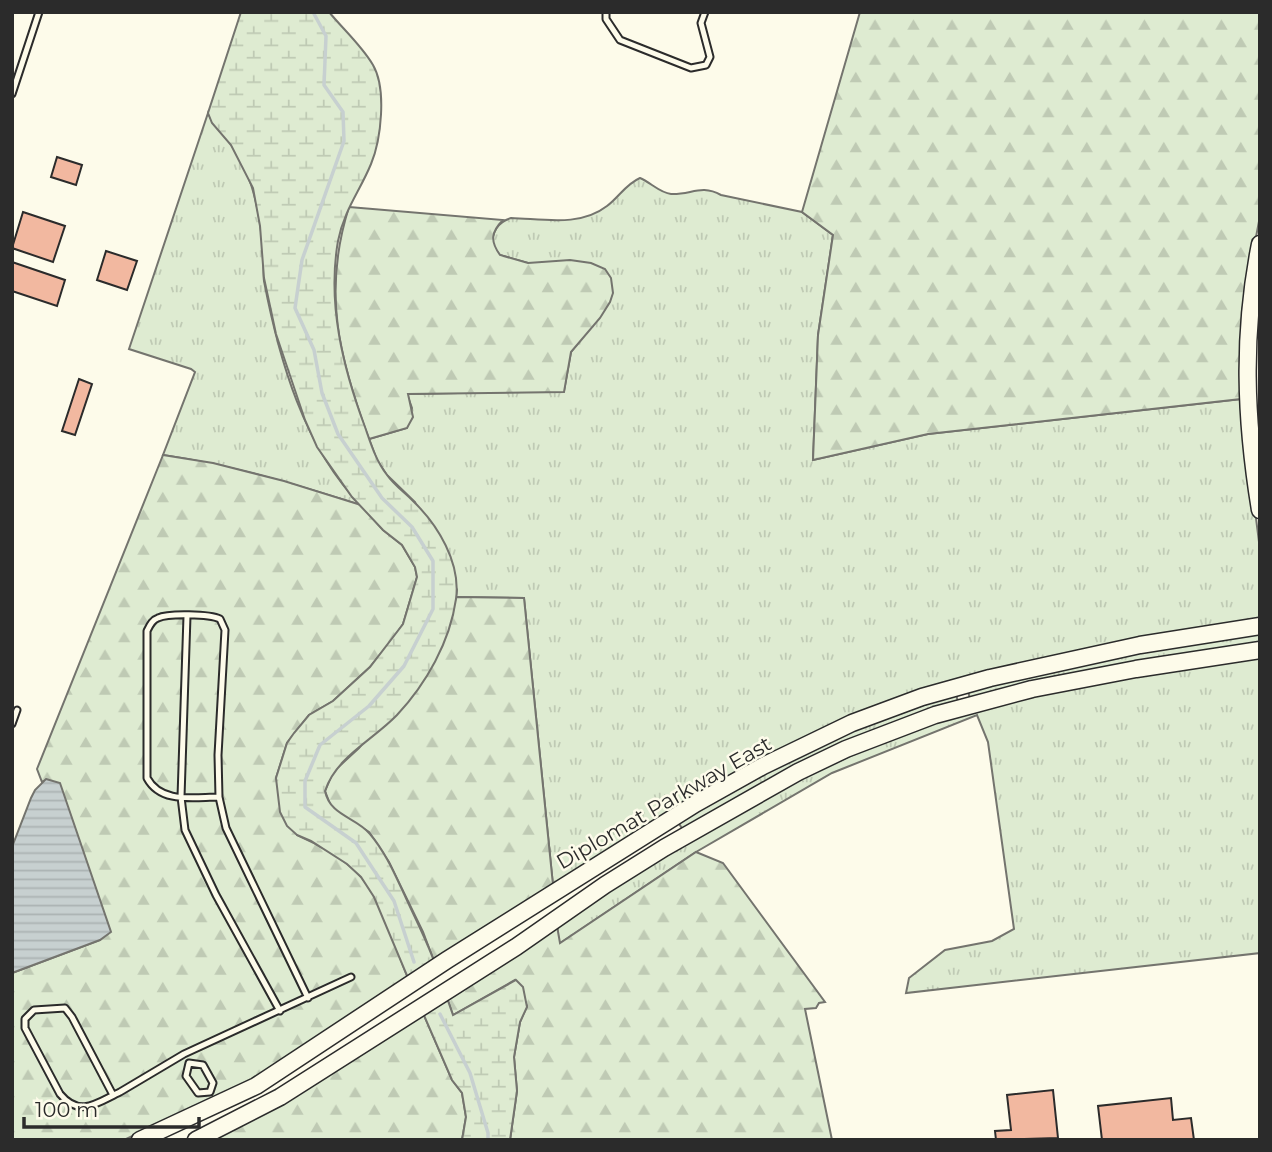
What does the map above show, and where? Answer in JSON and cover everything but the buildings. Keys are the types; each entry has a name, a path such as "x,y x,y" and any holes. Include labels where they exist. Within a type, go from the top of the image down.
{"main road":[{"path":"1260,244 1252,284 1254,338 1247,405 1260,510"},
{"name":"Diplomat Parkway East","path":"140,1140 214,1099 286,1067 447,960 663,824 763,766 852,723 960,686 1140,645 1260,626"},
{"name":"Diplomat Parkway East","path":"196,1140 280,1097 338,1061 516,947 605,885 674,843 798,772 846,749 907,724 1032,690 1136,668 1260,650"},
{"path":"960,686 965,707"},
{"path":"663,824 674,843"},
{"path":"214,1099 227,1124"}],"lane":[{"path":"12,94 39,12"},
{"path":"606,12 606,19 620,40 691,68 706,65 710,57 701,23 705,12"},
{"path":"219,797 181,797 160,793 152,787 147,778 147,631 151,622 160,616 212,615 220,619 225,630 218,755 219,797 226,828 308,998"},
{"path":"187,616 181,797 186,830 216,895 280,1011"},
{"path":"12,724 17,710"},
{"path":"113,1095 65,1008 34,1010 25,1019 25,1028 60,1094 67,1102 77,1107 88,1107 113,1095 184,1054 351,977"},
{"path":"184,1054 189,1063 187,1076 198,1093 214,1099 213,1083 202,1065 189,1063"}],"green space":[{"path":"241,12 329,12 369,58 380,87 380,128 375,154 344,220 338,241 334,288 339,336 357,405 377,458 390,479 422,511 439,533 455,572 456,599 442,646 418,690 397,715 346,759 330,779 325,791 332,806 364,828 381,849 424,937 434,961 408,978 374,897 361,877 347,864 297,835 287,826 280,812 276,778 287,743 309,715 333,701 370,667 403,624 417,577 415,567 402,545 383,530 352,497 317,447 276,334 264,278 260,226 253,188 231,145 212,123 208,113"},
{"path":"860,12 1260,12 1260,216 1242,311 1241,399 928,434 813,460 818,335 833,235 802,212"},
{"path":"208,113 237,154 251,185 260,223 264,281 270,311 297,401 324,457 361,505 263,476 163,455 195,372 129,349"},
{"path":"640,178 671,194 708,190 802,212 833,235 818,335 813,460 928,434 1241,399 1260,550 1260,619 920,690 553,885 524,598 456,597 457,590 415,502 387,475 377,460 369,439 407,428 412,408 407,394 564,391 571,352 582,338 545,263 528,263 500,255 492,245 493,235 499,225 511,218 561,220 596,213"},
{"path":"349,207 503,220 493,237 500,255 528,263 570,260 591,263 605,269 611,278 613,293 610,302 571,352 564,392 408,394 413,417 407,428 369,439 349,381 338,324 337,268"},
{"path":"163,455 213,463 361,505 383,530 402,545 415,567 417,577 403,624 370,667 333,701 309,715 287,743 276,778 297,835 340,859 356,871 369,888 408,978 253,1080 124,1140 12,1140 12,973 100,940 46,780 42,782 37,769"},
{"path":"456,597 524,598 553,885 434,961 389,862 369,832 332,809 325,791 333,772 359,748 445,637"},
{"path":"1260,633 1260,643 970,699 968,691 1140,652"},
{"path":"1260,657 1260,953 906,993 909,978 945,950 992,941 1014,929 988,742 977,715 832,773 696,852 559,944 557,926 647,867 786,787 883,742 941,721 1061,690"},
{"path":"956,694 958,702 683,830 678,822 766,772 854,729"},
{"path":"696,852 723,863 825,1002 819,1003 816,1008 805,1009 832,1140 510,1140 517,1091 514,1057 520,1022 527,1006 515,980 453,1015 447,998 557,926 560,943"},
{"path":"516,980 523,987 527,1007 520,1022 514,1057 517,1091 510,1140 462,1140 466,1117 462,1093 452,1080 423,1013 447,998 453,1015"},
{"path":"423,1013 452,1080 462,1093 466,1117 462,1140 211,1140"}],"shaded area":[{"path":"46,779 60,783 111,932 100,940 12,973 12,847 35,790"}],"waterway":[{"path":"313,12 326,36 324,85 343,112 344,141 302,260 295,308 314,350 322,393 338,434 382,498 412,527 433,561 433,609 404,666 369,706 320,745 305,781 305,807 356,843 394,901 414,962"},
{"path":"440,1014 470,1073 488,1140"}]}
